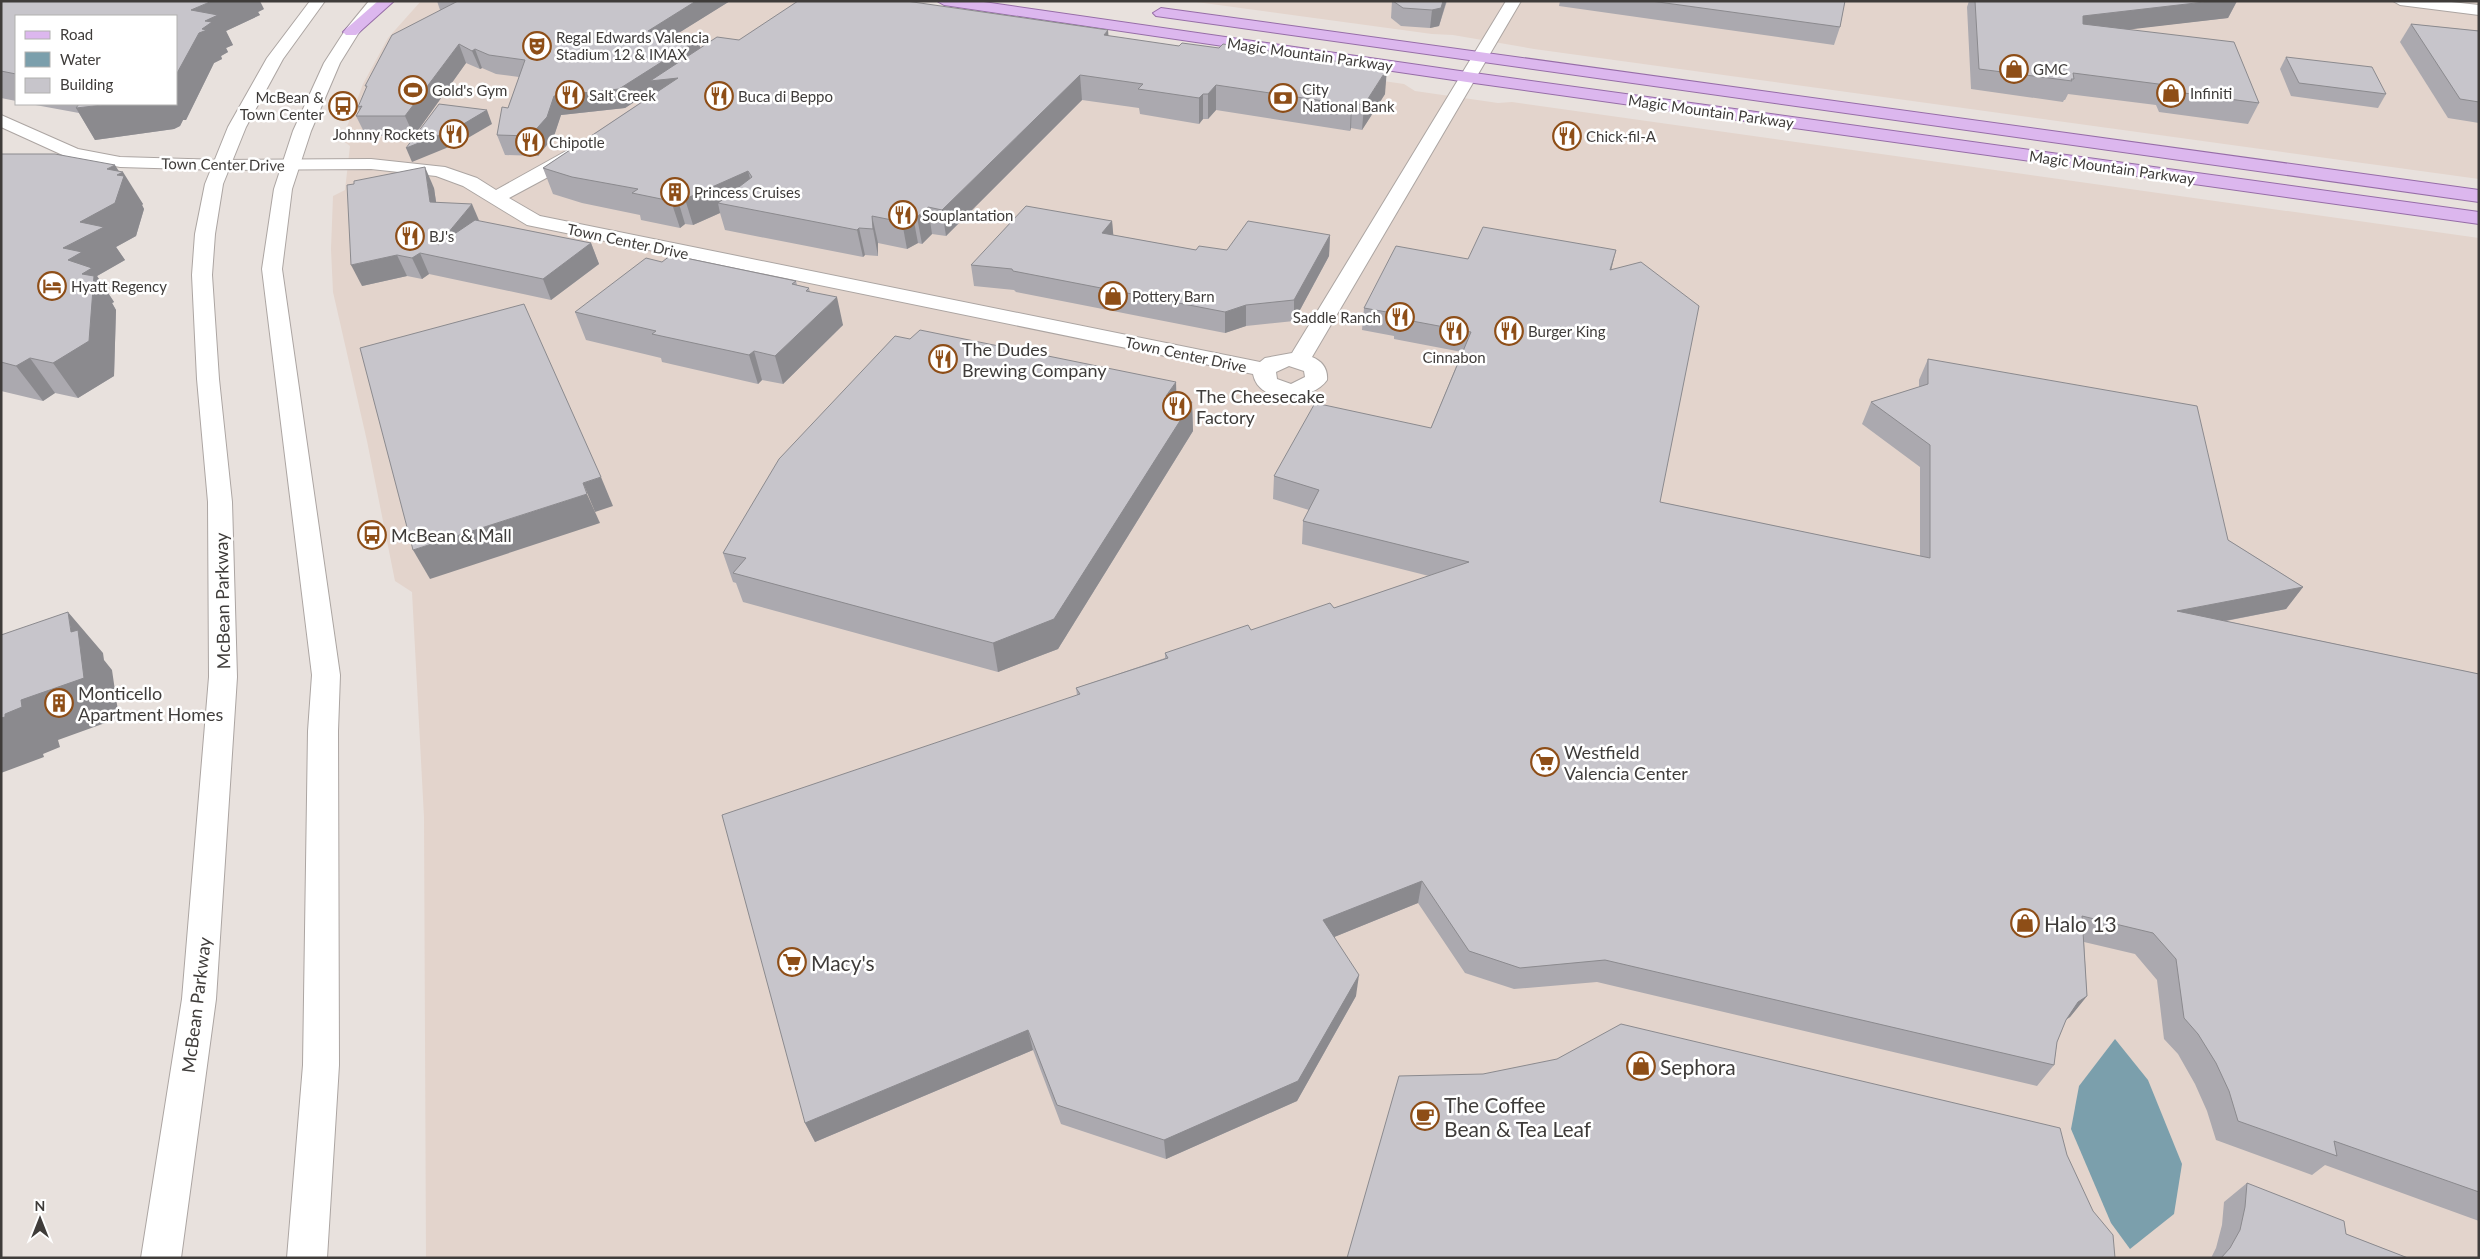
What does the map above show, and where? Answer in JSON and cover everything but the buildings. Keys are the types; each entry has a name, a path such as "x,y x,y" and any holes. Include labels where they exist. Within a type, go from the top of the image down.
{"main road":[{"name":"McBean Parkway","path":"161,1258 199,999 223,677 220,502 208,379 202,275 211,200 222,165 255,91 275,58 318,1"},
{"path":"307,1258 321,1065 323,731 326,675 272,269 283,189 316,96 351,32 377,1"},
{"path":"351,32 388,1"},
{"name":"Magic Mountain Parkway","path":"944,1 1467,78 2479,218"},
{"path":"1299,360 1514,1"},
{"path":"2400,1 2479,10"},
{"name":"Magic Mountain Parkway","path":"1141,10 2479,196"},
{"name":"Town Center Drive","path":"1,120 72,153 88,157 139,163 222,165 371,164 439,171 470,182 534,221 590,234 1264,370"},
{"path":"494,198 544,172 585,144"},
{"path":"1995,150 2084,151 2239,172 2248,170 2252,164"},
{"path":"1299,360 1315,368 1318,374 1311,386 1302,389 1286,390 1272,386 1266,381 1264,370 1270,364 1279,361 1299,360"}],"shaded area":[{"path":"421,1 786,1 820,6 831,2 1404,84 1415,91 1498,103 1512,102 2479,238 2479,1258 426,1258 424,817 412,592 395,581 367,441 333,292 331,249 333,196 345,190 350,146 342,140 363,84 388,38"},
{"path":"1189,1 2479,1 2479,179 1534,49 1453,35 1432,34"}],"water":[{"path":"2115,1039 2148,1080 2182,1164 2174,1214 2130,1249 2111,1223 2071,1129 2079,1086"}],"place":[{"name":"Regal Edwards Valencia Stadium 12 & IMAX","path":"537,46"},
{"name":"GMC","path":"2014,69"},
{"name":"Gold's Gym","path":"413,90"},
{"name":"Infiniti","path":"2171,93"},
{"name":"Salt Creek","path":"570,95"},
{"name":"Buca di Beppo","path":"719,96"},
{"name":"City National Bank","path":"1283,98"},
{"name":"McBean & Town Center","path":"343,106"},
{"name":"Johnny Rockets","path":"454,134"},
{"name":"Chick-fil-A","path":"1567,136"},
{"name":"Chipotle","path":"530,142"},
{"name":"Princess Cruises","path":"675,192"},
{"name":"Souplantation","path":"903,215"},
{"name":"BJ's","path":"410,236"},
{"name":"Hyatt Regency","path":"52,286"},
{"name":"Pottery Barn","path":"1113,296"},
{"name":"Saddle Ranch","path":"1400,317"},
{"name":"Cinnabon","path":"1454,331"},
{"name":"Burger King","path":"1509,331"},
{"name":"The Dudes Brewing Company","path":"943,359"},
{"name":"The Cheesecake Factory","path":"1177,406"},
{"name":"McBean & Mall","path":"372,535"},
{"name":"Monticello Apartment Homes","path":"59,703"},
{"name":"Westfield Valencia Center","path":"1545,762"},
{"name":"Halo 13","path":"2025,923"},
{"name":"Macy's","path":"792,962"},
{"name":"Sephora","path":"1641,1066"},
{"name":"The Coffee Bean & Tea Leaf","path":"1425,1116"}]}
